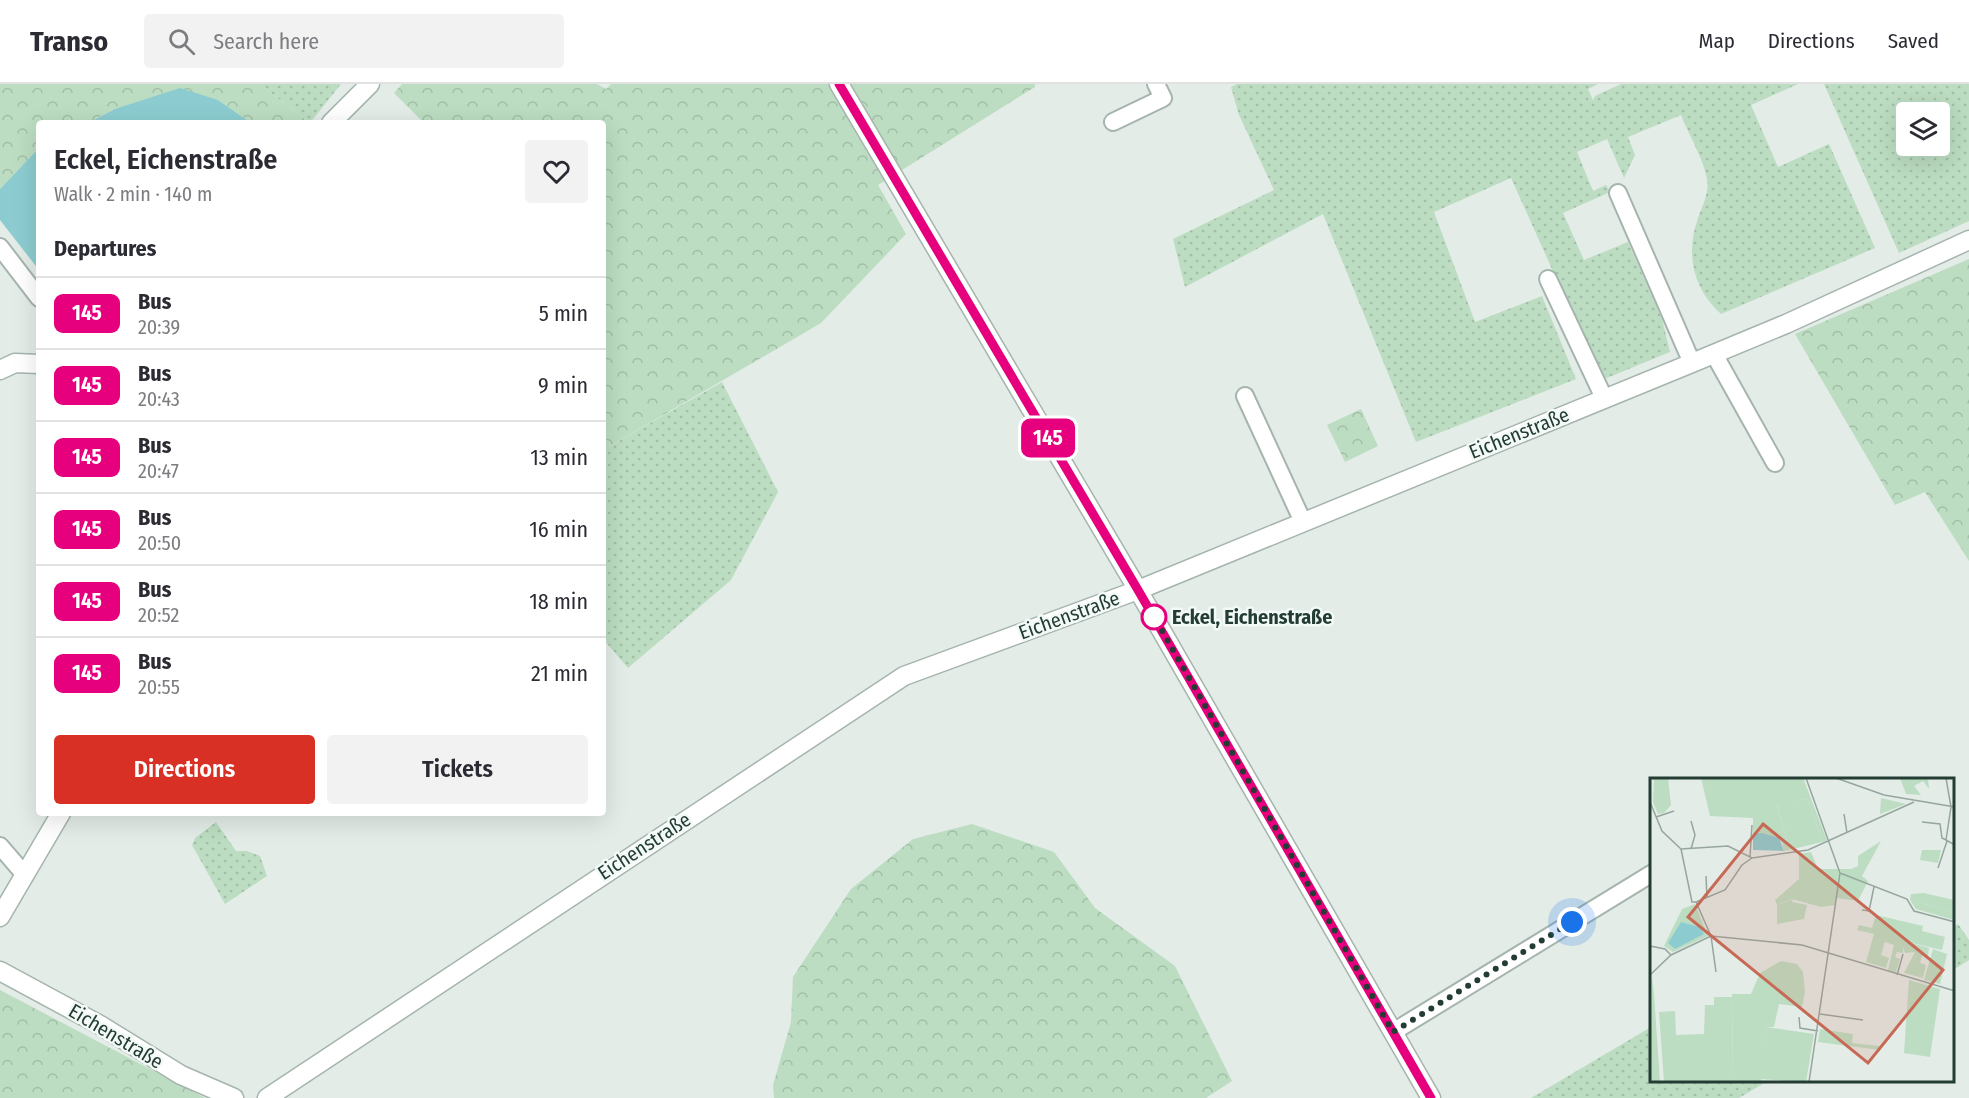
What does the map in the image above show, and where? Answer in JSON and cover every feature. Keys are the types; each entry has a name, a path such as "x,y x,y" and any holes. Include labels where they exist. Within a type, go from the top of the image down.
{"street":[{"path":"334,120 370,84"},
{"path":"839,84 1138,590 1431,1098"},
{"name":"Eichenstraße","path":"267,1098 904,676 1138,590 1786,324 1969,240"},
{"path":"0,370 15,363 36,364"},
{"path":"0,917 60,816"},
{"name":"Eichenstraße","path":"0,971 100,1025 181,1075 234,1098"}],"lane":[{"path":"1113,122 1163,98 1156,84"},
{"path":"1618,193 1692,363"},
{"path":"0,247 36,294"},
{"path":"1548,279 1604,398"},
{"path":"1714,354 1775,463"},
{"path":"1245,396 1303,522"},
{"path":"0,846 25,875"},
{"path":"1393,1032 1650,875"}],"green space":[{"path":"0,84 259,84 306,120 247,120 218,100 115,109 94,120 36,120 36,151 0,189"},
{"path":"259,84 341,84 312,120 306,120"},
{"path":"402,84 597,84 606,89 611,84 1035,84 1035,87 878,185 906,234 821,323 610,446 606,439 606,120 421,120 394,93"},
{"path":"1237,84 1598,84 1588,89 1593,100 1595,96 1621,84 1798,84 1751,105 1778,167 1829,144 1875,248 1721,314 1704,294 1694,270 1692,245 1694,231 1708,184 1703,164 1681,115 1628,137 1635,155 1624,178 1607,139 1577,152 1593,191 1606,185 1610,192 1563,213 1584,260 1628,242 1662,319 1670,352 1602,380 1511,178 1434,212 1475,322 1542,296 1576,379 1416,442 1323,214 1185,287 1173,239 1274,190 1239,115 1231,87"},
{"path":"1824,84 1969,84 1969,221 1899,253"},
{"path":"1969,259 1969,561 1925,492 1895,505 1795,334"},
{"path":"722,382 778,492 731,580 628,668 606,642 606,439 610,446"},
{"path":"1361,409 1378,446 1345,462 1327,425"},
{"path":"216,822 236,851 247,851 260,856 267,876 225,904 192,845 195,838"},
{"path":"972,824 1054,852 1095,908 1175,966 1232,1081 1206,1098 774,1098 773,1085 791,1022 793,977 851,889 913,839"},
{"path":"1958,924 1969,940 1969,960 1954,969 1954,926"},
{"path":"0,990 205,1098 0,1098"},
{"path":"1650,1028 1650,1083 1764,1083 1739,1098 1531,1098"}],"water":[{"path":"180,88 218,100 247,120 94,120 115,109"},
{"path":"36,151 36,266 0,220 0,189"}],"bus line":[{"name":"145","path":"839,84 1138,590 1431,1098"}],"place":[{"name":"Eckel, Eichenstraße","path":"1154,617"}],"route":[{"path":"1154,617 1150,610 1393,1032 1572,922"}]}
